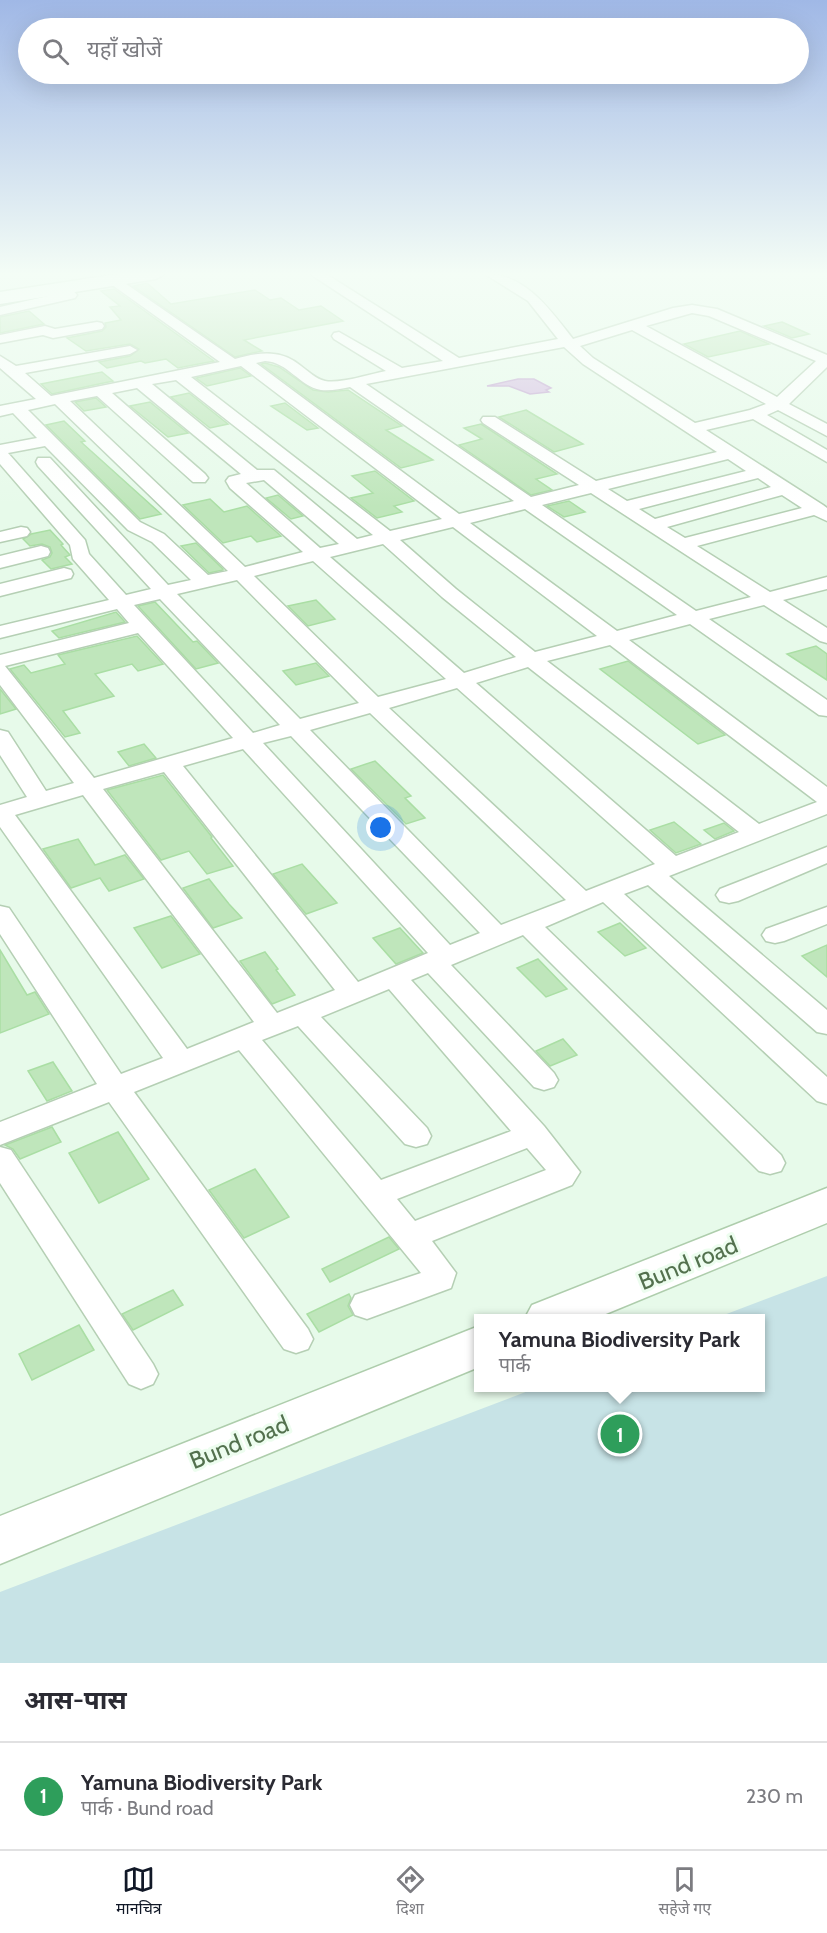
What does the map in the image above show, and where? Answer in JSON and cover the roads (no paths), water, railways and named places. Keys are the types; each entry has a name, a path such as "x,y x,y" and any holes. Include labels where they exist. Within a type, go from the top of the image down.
{"street":[{"path":"4,364 58,352"},
{"path":"223,352 456,520 827,798"},
{"path":"364,352 399,374"},
{"path":"439,352 457,363"},
{"path":"4,364 28,384 54,390 100,390 237,362 278,357 318,385 330,386 524,352"},
{"path":"577,352 691,429 822,513"},
{"path":"682,352 827,431"},
{"path":"691,429 755,414 778,405 826,360 806,352"},
{"path":"4,364 134,356 9,409 49,440 134,526 158,538 203,581"},
{"path":"178,374 386,537 449,593 531,659 756,832"},
{"path":"140,382 253,476"},
{"path":"353,382 827,710"},
{"path":"54,390 375,705 595,897 827,1094"},
{"path":"100,390 199,478"},
{"path":"755,414 827,457"},
{"path":"489,420 827,637"},
{"path":"49,440 0,452 79,544 80,555 142,626 247,739 544,1080"},
{"path":"0,632 729,453"},
{"path":"44,462 163,591 497,936"},
{"path":"624,507 759,473"},
{"path":"352,545 268,474 235,482 460,681 827,1025"},
{"path":"653,525 784,489"},
{"path":"682,544 822,513"},
{"path":"0,537 21,532"},
{"path":"0,562 41,552"},
{"path":"0,590 64,574"},
{"path":"181,1062 1,812 247,739 375,705 531,659 827,583"},
{"path":"0,661 142,626"},
{"path":"0,671 90,786 258,1031 376,1195 437,1267 439,1279 367,1305"},
{"path":"0,737 40,801"},
{"path":"169,763 352,993"},
{"path":"0,1134 756,832 827,807"},
{"path":"729,895 827,854"},
{"path":"0,914 10,949 115,1088 296,1339"},
{"path":"775,934 827,915"},
{"path":"527,924 770,1163"},
{"path":"393,977 563,1168 564,1175 411,1236"},
{"path":"302,1012 416,1136"},
{"path":"376,1195 533,1134"},
{"path":"0,1158 141,1374"},
{"name":"Bund road","path":"558,1314 827,1205"},
{"name":"Bund road","path":"0,1540 474,1348"}],"place":[{"name":"Yamuna Biodiversity Park","path":"620,1434"}]}
